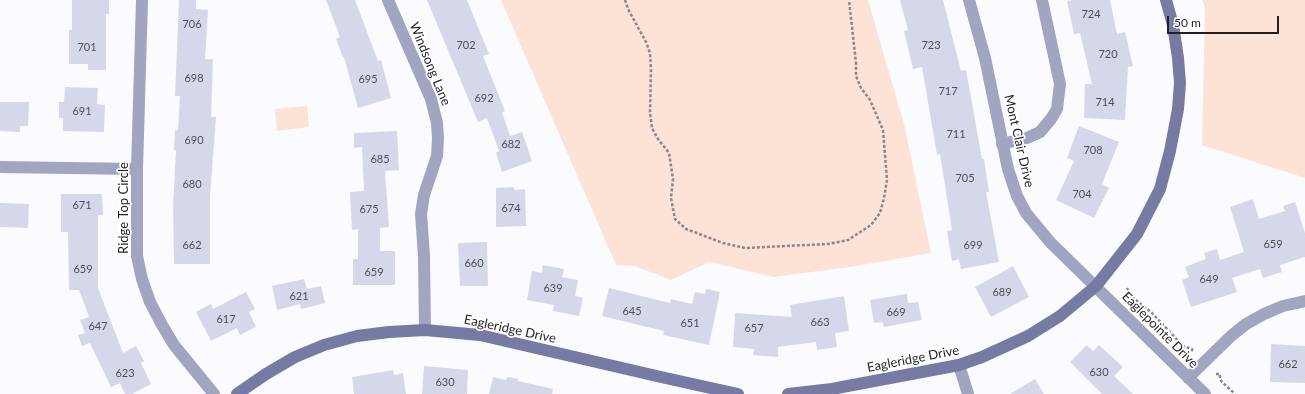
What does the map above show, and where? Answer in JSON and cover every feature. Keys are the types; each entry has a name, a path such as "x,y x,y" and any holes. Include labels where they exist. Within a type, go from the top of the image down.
{"main road":[{"name":"Eagleridge Drive","path":"788,394 832,388 959,365 982,357 1028,336 1060,316 1096,286 1137,234 1160,189 1170,151 1178,109 1180,83 1174,32 1166,0"},
{"name":"Eagleridge Drive","path":"237,394 266,374 295,357 324,345 357,336 425,330 480,335 738,394"}],"street":[{"name":"Ridge Top Circle","path":"142,0 137,169 137,256 142,279 150,302 174,345 214,394"},
{"name":"Windsong Lane","path":"388,0 431,99 437,123 437,156 424,195 421,214 424,256 425,330"},
{"name":"Mont Clair Drive","path":"969,0 985,58 1002,144 1017,196 1026,213 1050,242 1096,286"},
{"path":"1002,144 1027,138 1040,132 1057,109 1060,84 1042,0"},
{"path":"0,167 137,169"},
{"name":"Eaglepointe Drive","path":"1096,286 1205,394"},
{"path":"1188,378 1231,336 1246,324 1283,306 1305,301"},
{"path":"959,365 968,394"}],"path":[{"path":"624,0 646,42 650,53 650,113 652,128 668,153 673,179 671,198 675,219 686,229 722,243 745,248 828,244 848,240 871,225 880,213 887,180 884,135 870,100 861,88 856,76 849,0"},
{"path":"1127,288 1132,297 1152,314 1183,346 1192,349 1192,353"},
{"path":"1216,374 1220,374 1220,379 1222,382 1235,394"}],"shaded area":[{"path":"501,0 868,0 904,124 931,253 850,267 774,277 709,262 671,280 635,266 616,265"},
{"path":"1202,0 1305,0 1305,178 1202,145 1205,7"},
{"path":"307,106 309,127 277,131 275,109"}],"building":[{"path":"72,0 109,0 109,14 106,14 106,70 88,70 88,64 69,64 69,30 72,30"},
{"path":"179,0 196,0 196,9 208,10 205,59 213,59 211,117 216,117 210,196 210,264 174,264 173,205 176,150 174,150 175,130 178,130 180,96 175,96"},
{"path":"326,0 355,0 378,61 381,60 391,98 358,108 344,57 336,39 340,37"},
{"path":"427,0 467,0 489,54 483,56 505,111 502,112 510,136 522,132 532,161 502,172 496,153 499,151 487,118 478,122"},
{"path":"900,0 943,0 961,71 966,70 982,159 984,159 989,192 986,192 999,262 961,269 959,259 952,261 947,231 952,230 940,154 937,155 922,67 913,69 904,31 908,30"},
{"path":"1110,0 1117,34 1125,32 1133,66 1128,67 1125,120 1084,118 1085,84 1092,84 1080,33 1074,34 1067,1"},
{"path":"65,87 98,88 97,104 105,105 104,132 63,131 63,118 59,118 59,102 64,102"},
{"path":"0,102 29,102 28,126 20,126 20,132 0,131"},
{"path":"1079,126 1119,142 1102,184 1109,188 1094,218 1056,200 1074,161 1067,158"},
{"path":"397,131 399,170 385,171 389,227 380,228 380,251 395,251 395,285 353,285 353,259 358,259 358,229 352,230 350,192 364,191 362,147 354,148 354,133"},
{"path":"514,187 514,190 525,189 526,226 496,227 496,188"},
{"path":"61,194 102,194 103,215 98,215 98,288 123,353 136,346 144,361 141,363 151,384 132,394 125,394 120,383 111,387 90,343 82,346 78,335 85,333 80,320 89,317 79,290 69,290 68,232 61,232"},
{"path":"1253,199 1259,219 1285,211 1283,206 1295,202 1305,233 1305,257 1280,265 1282,272 1263,278 1260,269 1232,278 1237,292 1191,307 1182,280 1189,277 1185,267 1206,259 1204,253 1217,249 1220,260 1244,252 1230,207"},
{"path":"0,203 29,204 28,228 0,227"},
{"path":"487,242 488,286 460,286 458,243"},
{"path":"543,265 564,269 562,277 578,280 575,296 583,298 579,316 553,311 554,305 527,300 532,271 542,273"},
{"path":"1013,266 1029,297 991,317 975,287"},
{"path":"304,279 307,289 321,286 325,303 301,309 300,304 277,310 272,286"},
{"path":"609,288 670,303 671,299 692,304 695,292 705,294 706,289 720,292 709,345 663,335 664,331 602,316"},
{"path":"246,292 255,309 249,312 256,327 240,335 237,328 211,341 196,312 211,304 213,309"},
{"path":"907,294 908,303 918,302 922,320 884,327 883,322 874,323 870,300"},
{"path":"844,296 849,331 835,333 837,347 817,350 816,342 778,347 778,357 753,355 754,349 733,347 735,313 792,317 790,305"},
{"path":"1271,344 1305,346 1305,383 1270,382"},
{"path":"1087,345 1093,351 1099,345 1123,367 1114,376 1133,394 1102,394 1070,362"},
{"path":"424,366 468,370 467,394 422,394"},
{"path":"393,370 394,375 403,373 406,394 354,394 352,377"},
{"path":"493,377 506,380 507,377 518,379 518,381 553,389 552,394 489,394"},
{"path":"1035,379 1044,394 1010,394"}]}
